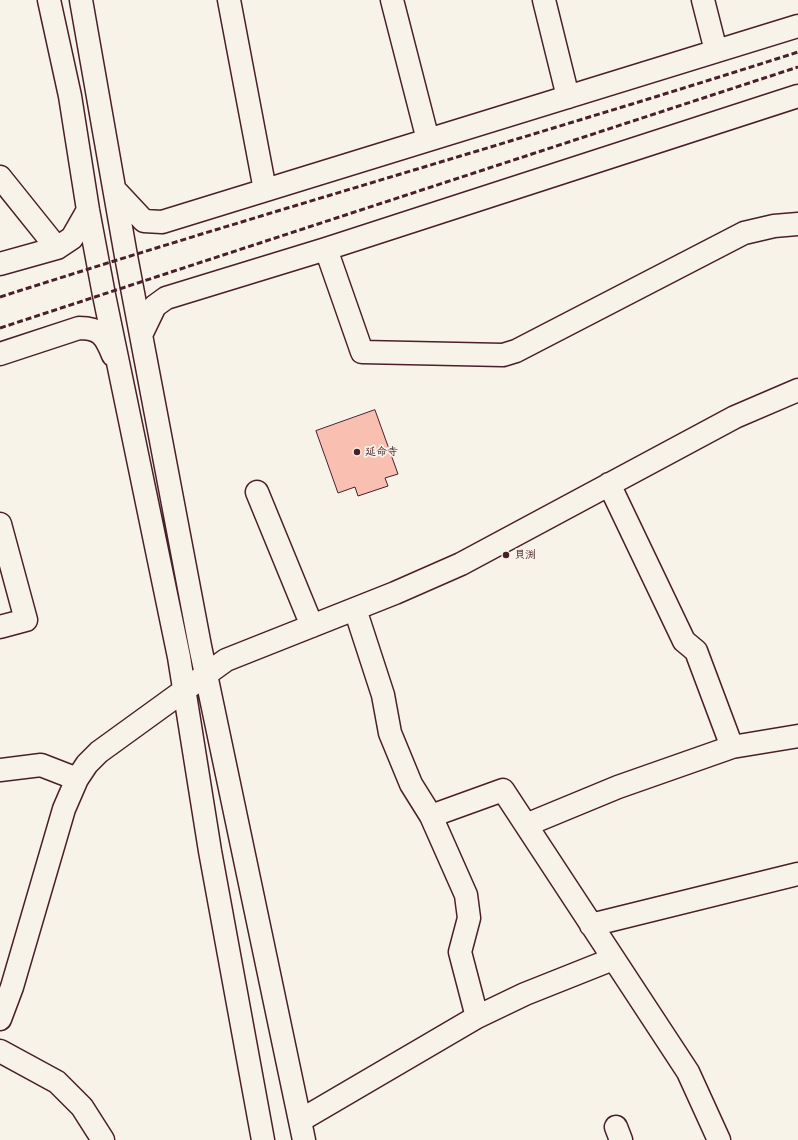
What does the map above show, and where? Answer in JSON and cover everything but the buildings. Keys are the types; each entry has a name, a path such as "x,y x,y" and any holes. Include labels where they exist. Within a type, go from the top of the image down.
{"street":[{"path":"49,0 70,96 88,210 120,374 185,690 210,851 263,1140"},
{"path":"81,0 140,335 206,674 303,1130 477,1017 525,994 613,959"},
{"path":"229,0 265,190"},
{"path":"392,0 428,140"},
{"path":"544,0 568,97"},
{"path":"703,0 716,51"},
{"path":"114,190 144,221 162,222 798,26"},
{"path":"140,335 155,306 166,298 326,249 798,96"},
{"path":"0,177 57,248"},
{"path":"0,264 57,248 72,238 88,210"},
{"path":"326,249 362,352 503,355 516,351 744,233 774,226 798,224"},
{"path":"0,354 79,328 92,328 102,334 109,345 120,374"},
{"path":"0,1019 12,987 64,809 77,779 86,764 98,752 226,660 355,609 461,564 735,417 798,390"},
{"path":"609,484 684,641 696,651 732,747"},
{"path":"257,492 312,626"},
{"path":"0,524 26,620 0,627"},
{"path":"355,609 383,695 390,733 411,784 431,816 466,895 469,918 460,952 477,1017"},
{"path":"526,825 618,787 732,747 798,736"},
{"path":"0,770 41,765 77,779"},
{"path":"431,816 503,790 688,1072 719,1140"},
{"path":"591,925 798,874"},
{"path":"0,1051 57,1082 82,1107 103,1140"}],"railway":[{"path":"0,297 798,52"},
{"path":"0,328 798,67"}],"place":[{"name":"延命寺","path":"357,452"},
{"name":"貝渕","path":"506,555"}]}
